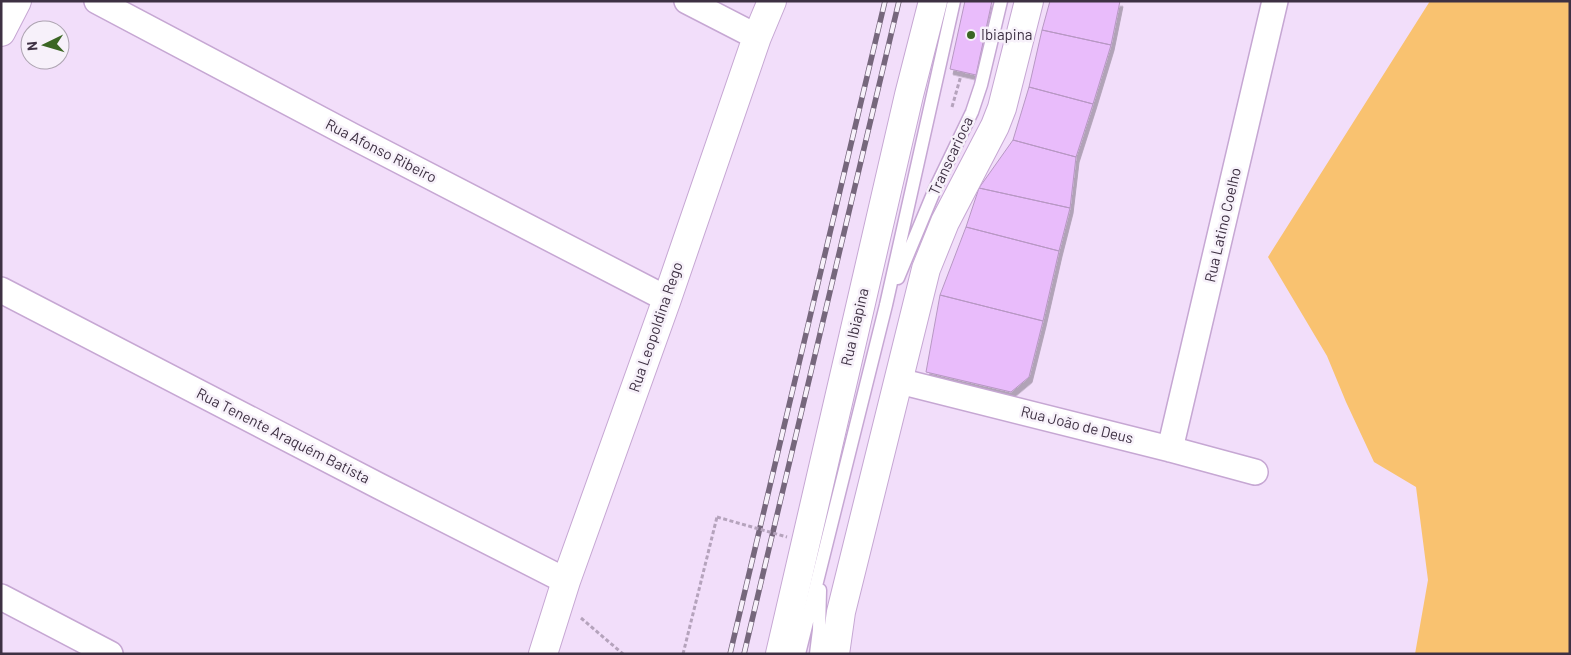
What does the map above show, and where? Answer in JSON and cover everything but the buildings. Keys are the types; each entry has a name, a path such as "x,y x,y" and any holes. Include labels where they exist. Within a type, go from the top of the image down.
{"main road":[{"path":"1,32 17,1"},
{"name":"Rua Leopoldina Rego","path":"543,654 566,581 667,299 757,37 772,1"},
{"name":"Rua Ibiapina","path":"780,654 909,94 933,1"},
{"path":"835,654 842,612 926,269 944,222 995,126 1002,108 1029,1"}],"street":[{"name":"Rua Afonso Ribeiro","path":"97,1 343,132 667,299"},
{"path":"687,1 757,37"},
{"name":"Rua Latino Coelho","path":"1170,449 1275,1"},
{"name":"Rua Tenente Araquém Batista","path":"1,290 353,473 566,581"},
{"name":"Rua João de Deus","path":"898,381 1255,472"},
{"path":"1,598 110,654"}],"lane":[{"name":"Transcarioca","path":"799,654 886,305 954,1"},
{"name":"Transcarioca","path":"886,305 935,189 972,112 982,85 1001,1"},
{"name":"Transcarioca","path":"816,654 819,630 821,562"}],"path":[{"path":"952,106 962,72"},
{"path":"682,654 716,516 788,537"},
{"path":"558,607 578,615 622,654"}],"shaded area":[{"path":"1430,1 1570,1 1570,654 1415,654 1428,580 1416,487 1374,462 1327,356 1268,257"}],"railway":[{"path":"730,654 885,1"},
{"path":"744,654 899,1"}],"place":[{"name":"Ibiapina","path":"971,35"}]}
